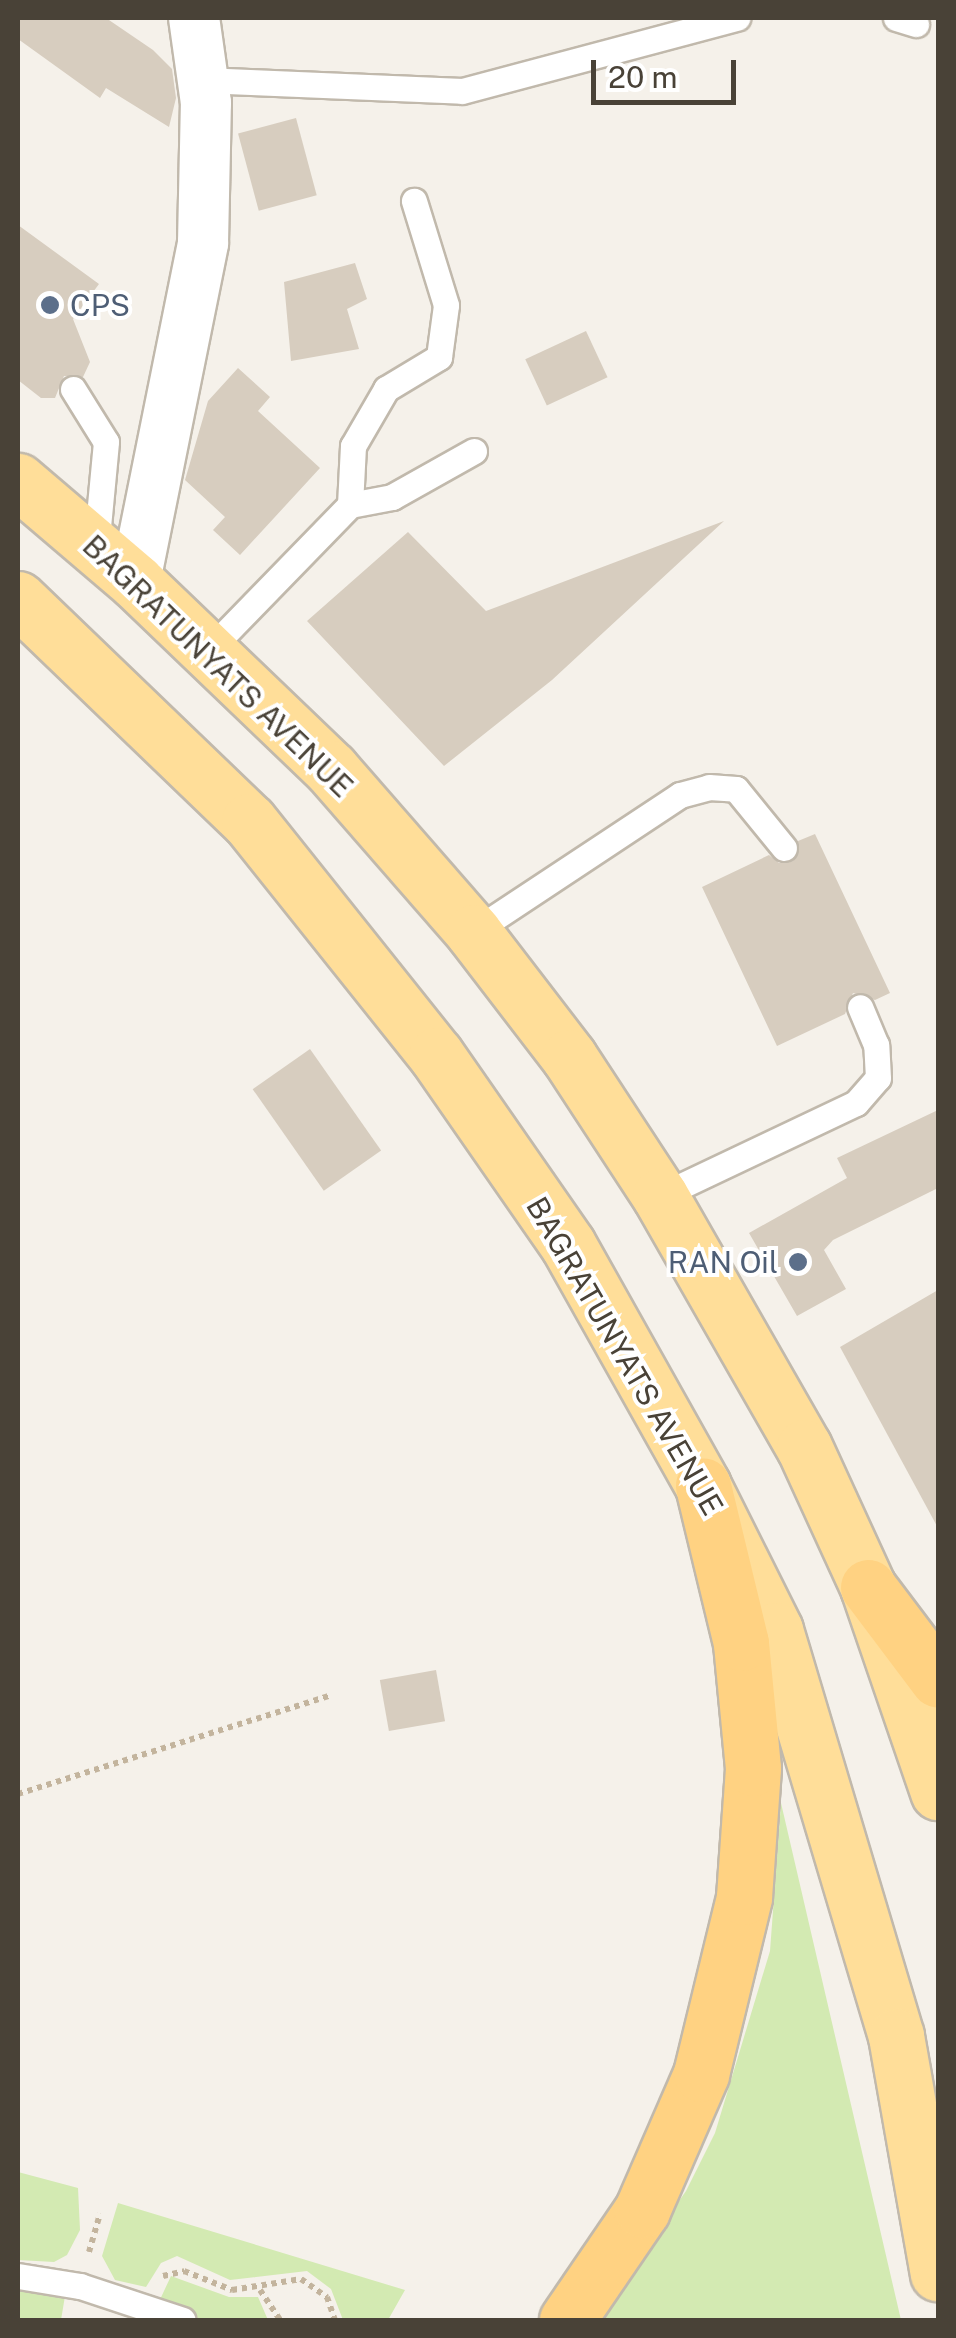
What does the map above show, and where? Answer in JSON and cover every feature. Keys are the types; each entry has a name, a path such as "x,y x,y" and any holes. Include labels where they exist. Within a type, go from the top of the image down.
{"highway":[{"path":"567,2320 642,2210 701,2074 744,1896 753,1768 741,1643 703,1486"},
{"path":"868,1586 938,1680"}],"main road":[{"name":"BAGRATUNYATS AVENUE","path":"18,480 116,564 331,769 473,932 570,1057 660,1196 766,1374 868,1586 938,1792"},
{"name":"BAGRATUNYATS AVENUE","path":"18,599 248,821 436,1055 568,1245 703,1486 774,1630 896,2036 938,2273"}],"street":[{"path":"116,564 203,242 203,80 194,18"}],"lane":[{"path":"203,80 462,90 736,18"},
{"path":"350,505 353,446 363,419 386,389 440,357 446,305 414,200"},
{"path":"73,389 106,442 116,564"},
{"path":"208,650 350,505 392,497 474,451"},
{"path":"473,932 680,796 709,787 736,789 784,848"},
{"path":"660,1196 856,1103 878,1078 876,1045 860,1008"},
{"path":"18,2276 80,2286 183,2320"}],"path":[{"path":"18,1794 329,1696"},
{"path":"149,2310 158,2279 171,2270 232,2290 260,2290 273,2280 302,2278 327,2297 335,2320"},
{"path":"260,2290 280,2320"}],"green space":[{"path":"781,1803 901,2320 596,2320 686,2191 715,2133 770,1951"},
{"path":"18,2172 78,2188 80,2230 67,2255 54,2262 18,2260"},
{"path":"118,2203 405,2290 388,2320 343,2320 331,2289 307,2271 230,2280 177,2256 161,2263 146,2287 115,2280 102,2256"},
{"path":"171,2276 229,2297 258,2297 268,2320 205,2320 157,2306"},
{"path":"18,2288 65,2296 61,2320 18,2320"}],"building":[{"path":"18,18 106,18 153,50 172,69 176,98 169,127 106,88 100,98 18,39"},
{"path":"296,118 317,195 259,211 238,134"},
{"name":"CPS","path":"18,225 99,284 73,319 90,362 83,377 64,376 55,398 41,398 18,380"},
{"path":"355,263 367,299 347,309 359,349 291,361 284,282"},
{"path":"586,331 608,377 547,406 525,359"},
{"path":"238,368 270,397 258,411 320,468 240,555 213,530 225,517 185,480 208,401"},
{"path":"724,521 552,680 444,766 307,621 408,532 486,611"},
{"path":"815,834 890,993 875,1000 853,993 845,1014 777,1046 702,887 769,855 779,863 793,861 798,841"},
{"path":"310,1049 381,1151 324,1191 253,1089"},
{"path":"938,1110 938,1188 833,1240 824,1250 846,1289 797,1316 749,1233 847,1178 837,1158"},
{"path":"938,1290 938,1528 840,1347"},
{"path":"436,1670 445,1721 389,1731 380,1680"}],"place":[{"name":"CPS","path":"50,305"},
{"name":"RAN Oil","path":"798,1262"}]}
